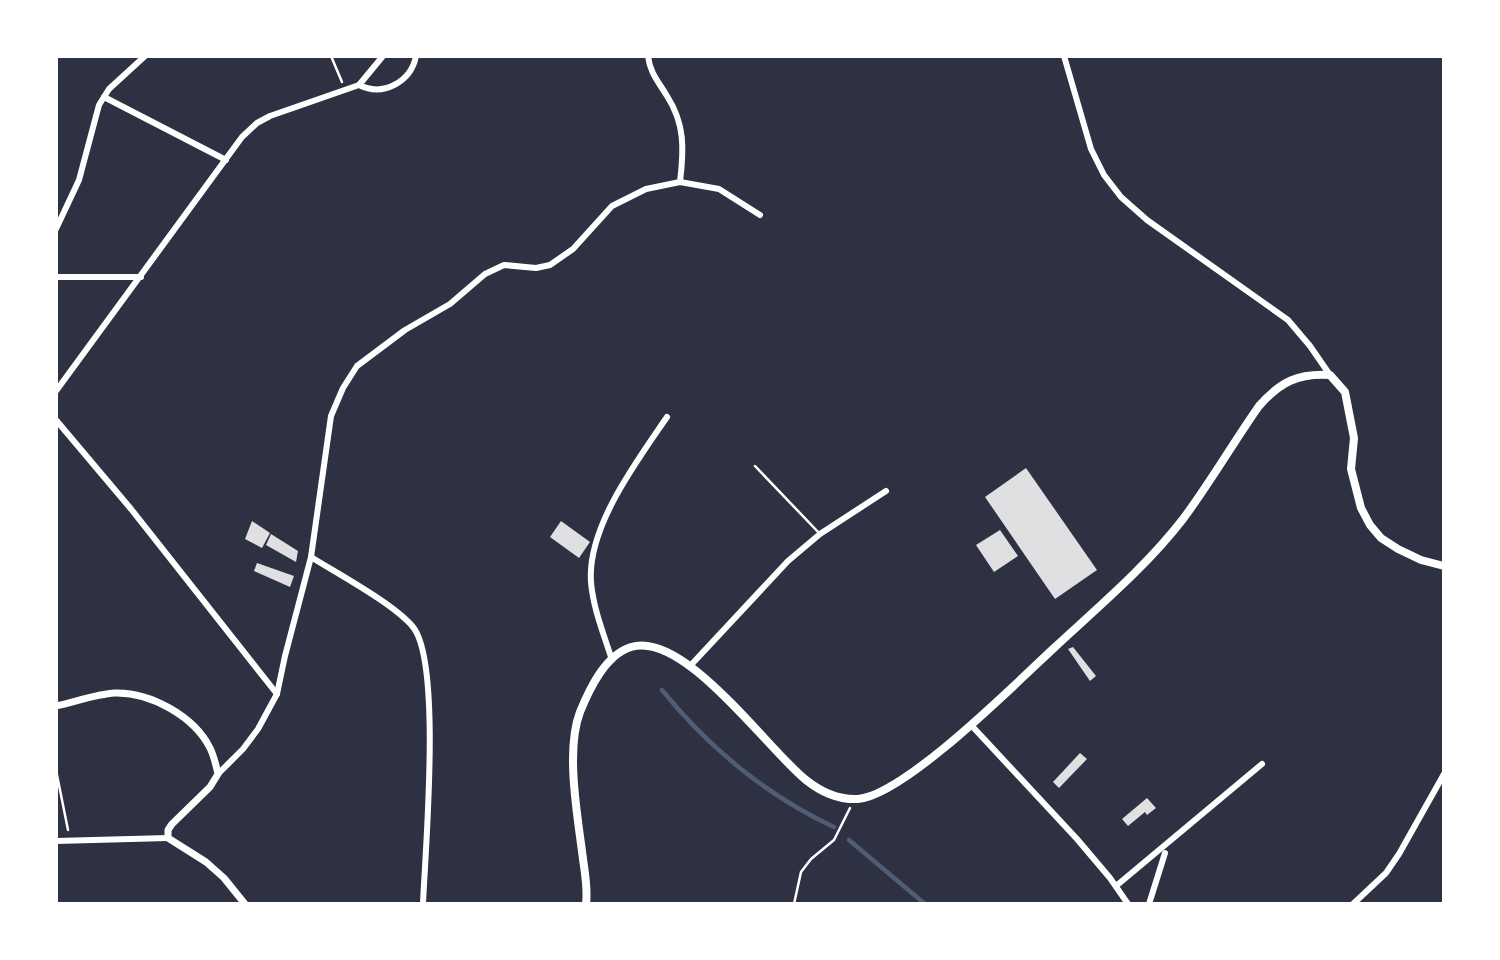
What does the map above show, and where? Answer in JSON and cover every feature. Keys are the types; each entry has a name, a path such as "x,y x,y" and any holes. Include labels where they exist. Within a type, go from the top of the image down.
{"main road":[{"path":"586,904 587,887 577,811 573,745 587,694 595,678 612,660 631,647 646,646 666,651 691,665 807,782 839,798 876,794 912,772 971,725 1133,575 1183,518 1259,406 1287,380 1301,376 1330,375 1345,392 1354,438 1351,469 1361,508 1370,525 1381,538 1398,549 1444,566"}],"street":[{"path":"56,229 79,180 99,105 123,75 145,56"},
{"path":"56,391 242,137 257,123 291,108 359,85 383,56"},
{"path":"359,85 373,89 393,86 409,74 416,56"},
{"path":"648,56 649,69 677,114 684,134 680,182"},
{"path":"1064,56 1091,149 1104,175 1121,197 1147,220 1288,320 1330,375"},
{"path":"104,97 226,160"},
{"path":"169,838 172,824 210,787 218,774 250,739 277,694 311,557 331,416 343,388 357,366 405,330 450,304 485,274 504,265 536,268 550,265 573,249 612,206 646,189 680,182 719,188 760,215"},
{"path":"56,277 141,277"},
{"path":"612,660 593,597 592,558 607,514 632,468 667,417"},
{"path":"56,420 131,509 277,694"},
{"path":"691,665 788,561 820,534 887,491"},
{"path":"311,557 396,611 414,628 422,648 430,747 423,904"},
{"path":"56,706 113,693 152,699 186,720 203,737 214,758 218,774"},
{"path":"971,725 1076,839 1128,904"},
{"path":"1116,886 1262,764"},
{"path":"1353,904 1385,873 1399,854 1444,774"},
{"path":"56,841 169,838 224,877 245,904"},
{"path":"1149,904 1165,853"}],"lane":[{"path":"755,466 820,534"}],"path":[{"path":"331,56 346,90"},
{"path":"56,770 70,840"},
{"path":"794,904 802,872 811,859 834,840 854,798"}],"building":[{"path":"1026,468 1097,570 1055,599 985,497"},
{"path":"252,521 270,533 262,548 245,539"},
{"path":"561,521 590,542 579,558 550,537"},
{"path":"1000,530 1018,556 994,572 976,545"},
{"path":"271,534 298,551 296,562 266,545"},
{"path":"257,563 294,576 290,587 254,571"},
{"path":"1073,647 1096,676 1090,681 1068,649"},
{"path":"1080,753 1087,759 1059,788 1053,782"},
{"path":"1147,798 1156,808 1147,815 1145,812 1128,826 1122,819"}],"waterway":[{"path":"662,690 699,731 740,768 785,801 834,827"},
{"path":"849,840 925,904"}]}
